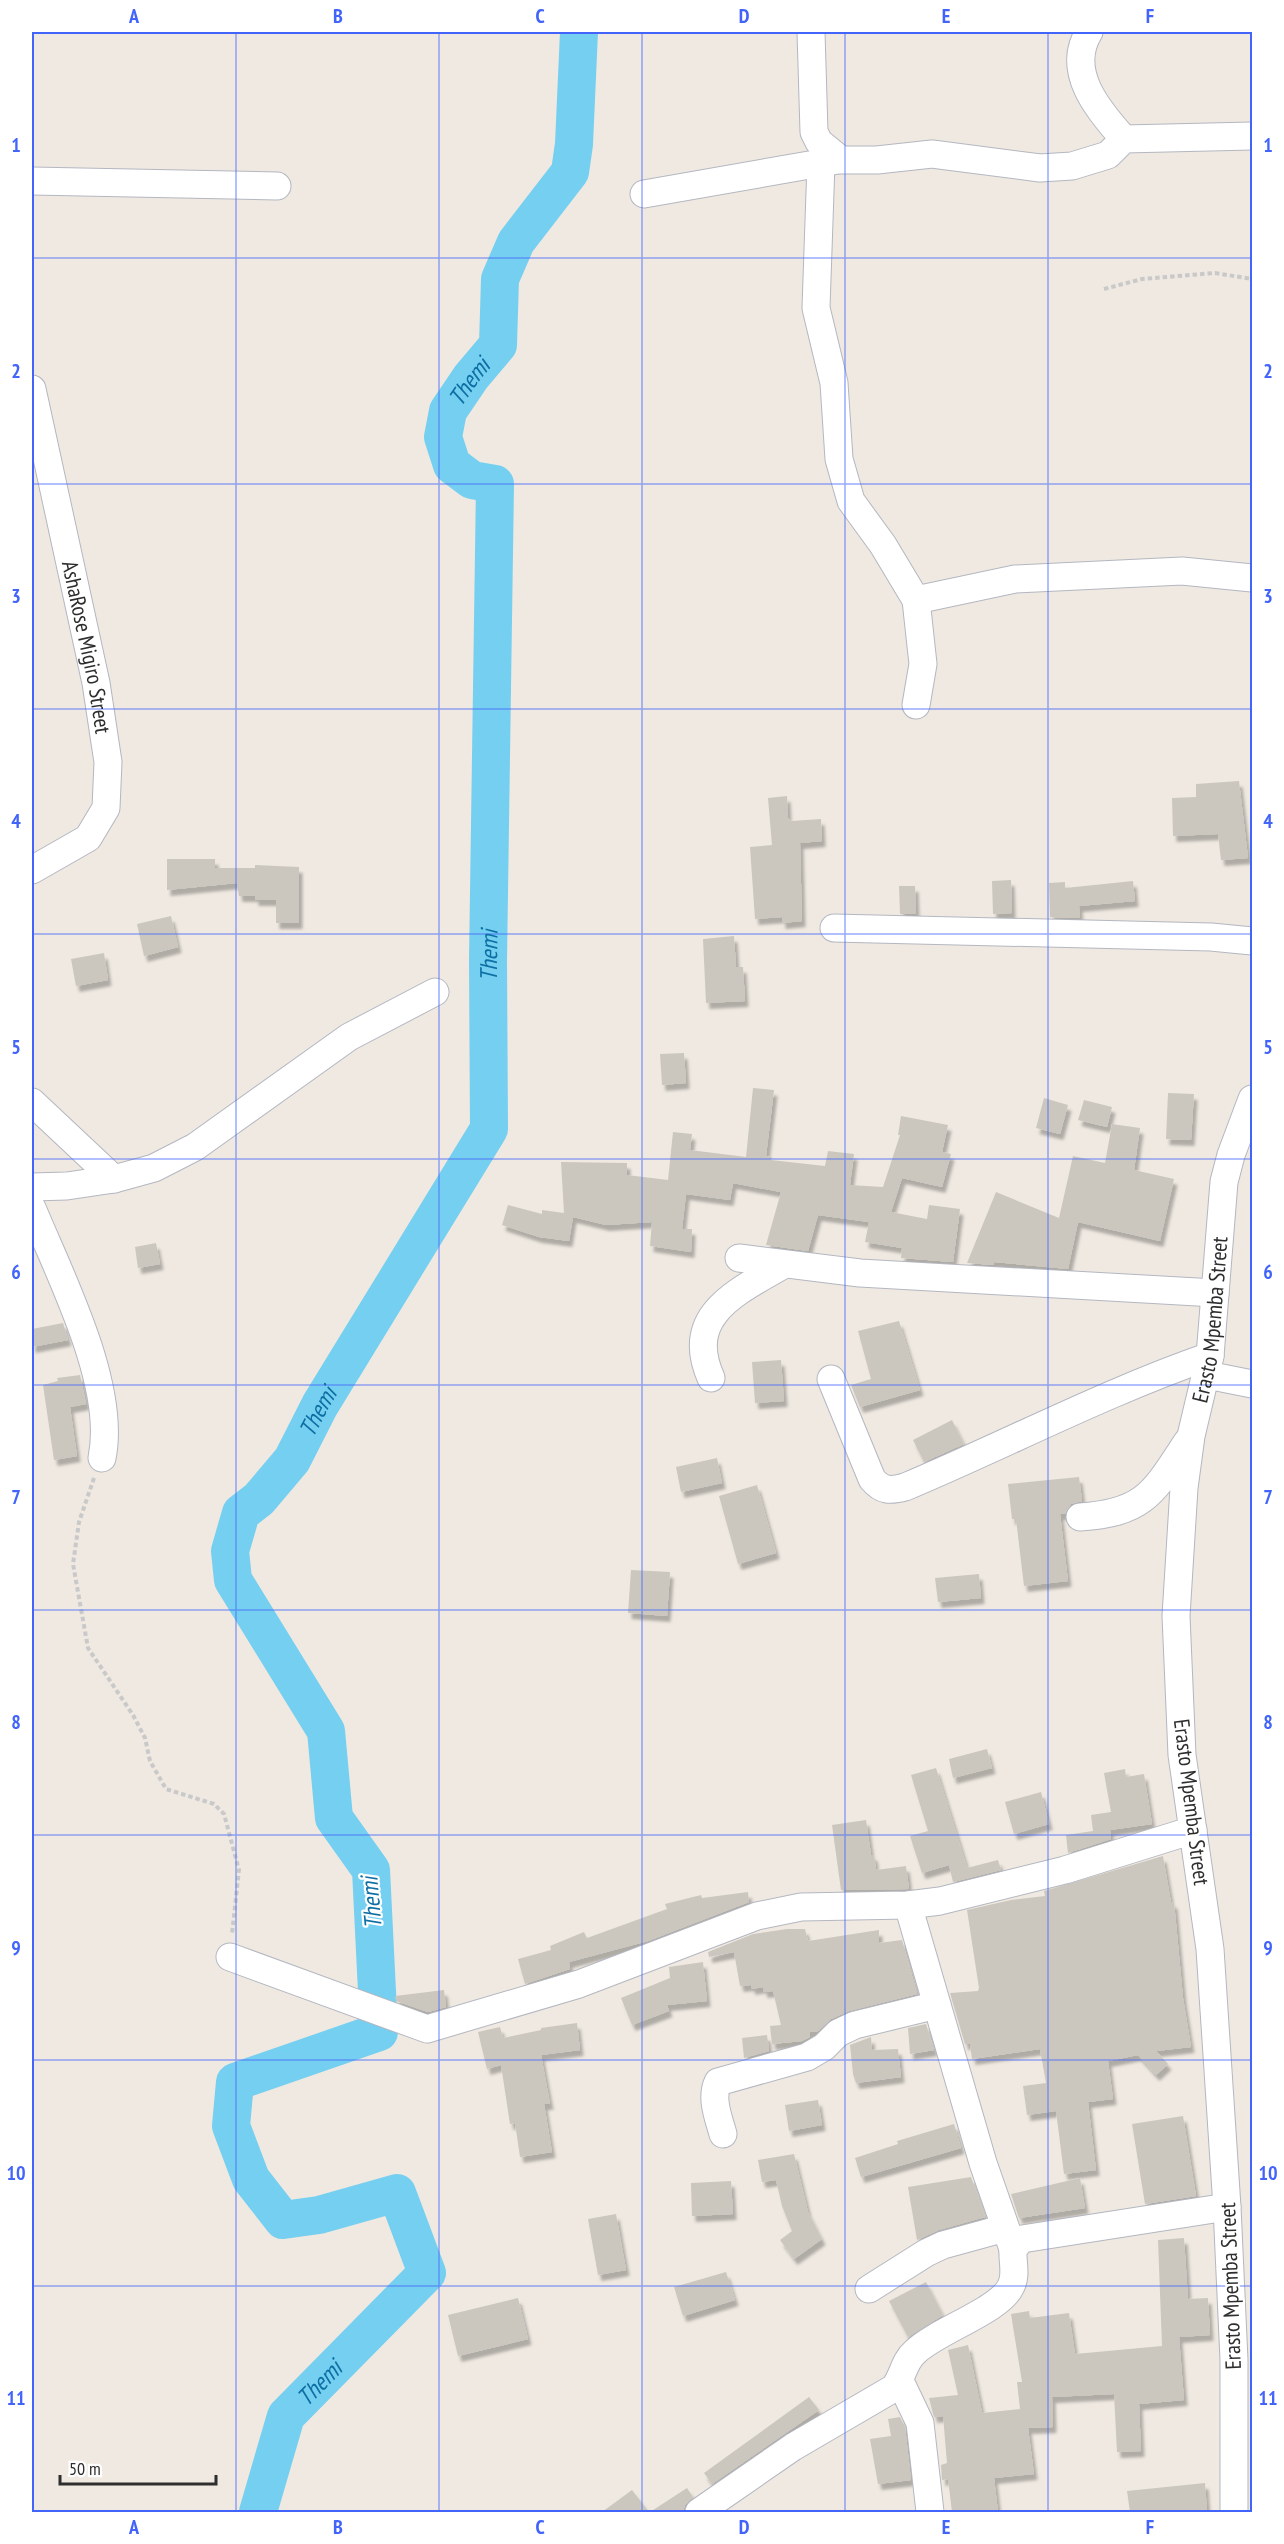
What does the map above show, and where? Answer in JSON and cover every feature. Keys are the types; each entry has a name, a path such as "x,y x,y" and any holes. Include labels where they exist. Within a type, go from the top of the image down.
{"street":[{"path":"811,32 814,132 831,161 816,308 834,383 840,459 851,501 883,544 916,600 923,664 916,705"},
{"path":"1089,32 1083,41 1080,58 1082,74 1089,94 1124,139"},
{"path":"644,194 831,161 877,160 932,154 1008,166 1061,167 1108,155 1124,139 1252,136"},
{"path":"32,181 276,186"},
{"name":"AshaRose Migiro Street","path":"32,389 96,683 108,762 106,808 88,838 32,870"},
{"path":"916,600 1015,579 1182,571 1252,578"},
{"path":"834,928 1211,937 1252,941"},
{"path":"32,1187 67,1186 114,1179 154,1168 195,1147 349,1037 435,992"},
{"name":"Erasto Mpemba Street","path":"1234,2512 1234,2360 1227,2207 1210,1949 1182,1755 1176,1616 1178,1553 1191,1436 1214,1369 1215,1293 1224,1182 1231,1155 1252,1098"},
{"path":"32,1102 114,1179"},
{"path":"32,1208 94,1367 106,1440 102,1458"},
{"path":"739,1258 913,1277 1215,1293"},
{"path":"711,1378 702,1359 703,1332 715,1314 734,1294 783,1264"},
{"path":"1214,1369 1252,1384"},
{"path":"831,1379 872,1479 878,1486 891,1491 998,1448 1166,1371 1252,1370"},
{"path":"1080,1517 1112,1515 1130,1507 1155,1489 1191,1436"},
{"path":"230,1958 428,2029 579,1984 757,1916 801,1907 908,1905 984,1891 1109,1857 1193,1830"},
{"path":"699,2512 793,2447 894,2388 900,2381 912,2353 928,2341 997,2301 1011,2288 1015,2274 1009,2239 908,1905"},
{"path":"723,2134 714,2089 718,2082 807,2057 824,2047 838,2033 855,2025 937,2005"},
{"path":"869,2289 926,2253 943,2245 1022,2239 1227,2207"},
{"path":"900,2381 920,2423 930,2512"}],"path":[{"path":"1104,289 1142,279 1215,273 1252,279"},
{"path":"102,1458 79,1522 73,1563 88,1648 133,1715 145,1738 150,1761 166,1789 214,1804 224,1814 239,1870 230,1958"}],"building":[{"path":"1239,781 1248,858 1221,860 1218,834 1173,836 1172,798 1196,797 1196,784"},
{"path":"787,796 788,818 791,821 821,819 822,841 800,843 802,921 782,923 782,917 755,919 750,847 772,845 768,798"},
{"path":"167,859 215,859 215,868 255,868 255,865 299,867 299,923 276,923 276,900 255,900 255,896 239,896 237,883 167,890"},
{"path":"1011,880 1012,913 993,914 992,881"},
{"path":"1133,881 1135,901 1079,906 1080,918 1050,917 1049,883 1065,882 1065,888"},
{"path":"899,886 915,886 916,914 900,914"},
{"path":"171,916 178,947 144,956 137,924"},
{"path":"734,936 736,967 743,967 745,1001 706,1003 703,939"},
{"path":"104,953 108,980 76,986 71,959"},
{"path":"684,1053 686,1083 662,1085 660,1054"},
{"path":"753,1088 774,1090 766,1156 772,1157 771,1160 825,1166 828,1151 854,1154 850,1185 883,1187 900,1135 898,1135 901,1116 948,1125 942,1152 951,1154 942,1187 902,1178 891,1212 927,1219 929,1205 960,1209 953,1262 901,1258 902,1248 865,1242 869,1222 818,1215 808,1251 766,1245 781,1192 733,1183 730,1200 686,1194 682,1229 692,1229 691,1252 650,1246 652,1222 606,1225 573,1217 569,1241 539,1237 502,1225 508,1205 542,1214 542,1210 564,1213 561,1162 627,1163 627,1175 668,1180 673,1132 692,1134 690,1150 746,1157"},
{"path":"1168,1093 1194,1094 1191,1140 1166,1139"},
{"path":"1044,1098 1068,1105 1060,1134 1036,1128"},
{"path":"1084,1100 1112,1107 1107,1127 1078,1120"},
{"path":"1112,1124 1140,1128 1134,1170 1174,1179 1160,1241 1078,1222 1068,1269 994,1262 994,1265 967,1263 996,1192 1059,1218 1073,1156 1105,1163"},
{"path":"156,1243 160,1264 138,1268 135,1247"},
{"path":"899,1321 920,1390 860,1407 851,1385 871,1379 858,1331"},
{"path":"63,1323 68,1340 32,1347 32,1329"},
{"path":"781,1360 784,1401 755,1403 752,1362"},
{"path":"80,1375 86,1404 70,1407 77,1456 54,1460 43,1385 58,1381 57,1378"},
{"path":"952,1420 964,1444 924,1462 913,1440"},
{"path":"717,1458 722,1483 681,1492 676,1467"},
{"path":"1079,1477 1082,1501 1071,1504 1065,1514 1060,1514 1068,1581 1024,1586 1016,1519 1012,1519 1008,1484"},
{"path":"757,1485 776,1553 738,1564 719,1496"},
{"path":"631,1570 670,1572 667,1616 628,1613"},
{"path":"979,1574 981,1598 938,1602 935,1578"},
{"path":"987,1749 992,1768 953,1778 949,1759"},
{"path":"936,1768 967,1868 998,1860 1001,1870 953,1882 949,1865 922,1873 910,1836 928,1831 911,1775"},
{"path":"1125,1769 1126,1777 1144,1774 1152,1824 1110,1830 1111,1839 1068,1853 1066,1835 1093,1831 1091,1815 1111,1812 1104,1773"},
{"path":"1041,1792 1049,1824 1014,1834 1005,1802"},
{"path":"866,1820 871,1855 874,1855 876,1870 906,1866 909,1889 841,1890 832,1825"},
{"path":"1163,1856 1171,1903 1174,1902 1183,1998 1191,2047 1156,2051 1168,2064 1156,2075 1138,2055 1108,2061 1113,2099 1088,2102 1096,2170 1064,2174 1056,2111 1027,2115 1023,2086 1046,2083 1040,2049 972,2059 970,2044 965,2044 950,1993 978,1991 979,1988 967,1910 1011,1900 1045,1896 1044,1891"},
{"path":"748,1892 749,1902 648,1941 569,1962 570,1969 525,1984 518,1959 551,1950 550,1946 584,1932 587,1938 667,1909 665,1904 701,1895 702,1898"},
{"path":"805,1929 808,1941 879,1930 879,1943 902,1940 917,1994 849,2011 831,2019 817,2032 810,2032 810,2037 802,2041 772,2044 770,2026 781,2025 773,1991 764,1992 763,1987 752,1989 751,1985 740,1986 734,1952 709,1957 708,1952 753,1934"},
{"path":"703,1962 707,2001 667,2005 669,2011 632,2025 621,1998 670,1978 669,1967"},
{"path":"444,1990 446,2007 428,2012 396,2001 395,1996"},
{"path":"577,2023 580,2050 541,2055 550,2104 544,2104 552,2152 520,2157 515,2123 510,2124 501,2065 487,2069 478,2032 500,2027 503,2038 541,2030 541,2028"},
{"path":"926,2024 934,2050 910,2054 908,2028"},
{"path":"767,2035 769,2051 744,2058 742,2038"},
{"path":"871,2037 872,2050 898,2049 901,2077 856,2083 850,2045"},
{"path":"818,2100 822,2125 789,2131 785,2105"},
{"path":"1183,2116 1196,2196 1145,2204 1132,2124"},
{"path":"954,2124 961,2148 861,2177 855,2158 898,2144 897,2141"},
{"path":"794,2154 808,2212 822,2239 794,2259 780,2240 792,2231 782,2206 776,2180 762,2182 758,2160"},
{"path":"971,2177 985,2217 939,2230 917,2240 908,2187"},
{"path":"1080,2178 1085,2208 1019,2218 1011,2194"},
{"path":"731,2181 733,2214 692,2216 691,2183"},
{"path":"616,2214 626,2270 598,2275 588,2219"},
{"path":"1184,2238 1188,2299 1208,2298 1210,2335 1179,2337 1184,2400 1139,2404 1141,2451 1117,2452 1114,2394 1052,2397 1053,2427 1028,2428 1034,2474 994,2478 998,2512 952,2512 948,2479 942,2480 941,2465 947,2463 943,2416 934,2417 929,2398 958,2395 948,2350 968,2345 982,2413 1020,2409 1017,2382 1022,2382 1011,2314 1029,2311 1030,2318 1069,2313 1075,2354 1162,2346 1158,2240"},
{"path":"726,2272 735,2300 683,2316 674,2287"},
{"path":"926,2282 943,2315 908,2337 889,2301"},
{"path":"518,2298 528,2339 458,2356 448,2315"},
{"path":"809,2397 819,2410 712,2484 704,2473"},
{"path":"900,2417 905,2427 911,2480 878,2484 870,2439 891,2436 888,2419"},
{"path":"1205,2483 1207,2512 1130,2512 1127,2491"},
{"path":"687,2488 693,2497 685,2505 683,2512 650,2512"},
{"path":"632,2490 649,2512 602,2512"}],"waterway":[{"name":"Themi","path":"258,2512 286,2416 427,2273 397,2193 319,2215 283,2220 251,2179 231,2126 235,2082 379,2032 371,1870 334,1818 326,1731 233,1580 230,1551 241,1513 259,1499 292,1460 320,1405 489,1129 488,961 495,484 472,480 452,465 443,437 448,411 471,377 498,345 500,279 516,242 570,172 574,144 579,32"}]}
